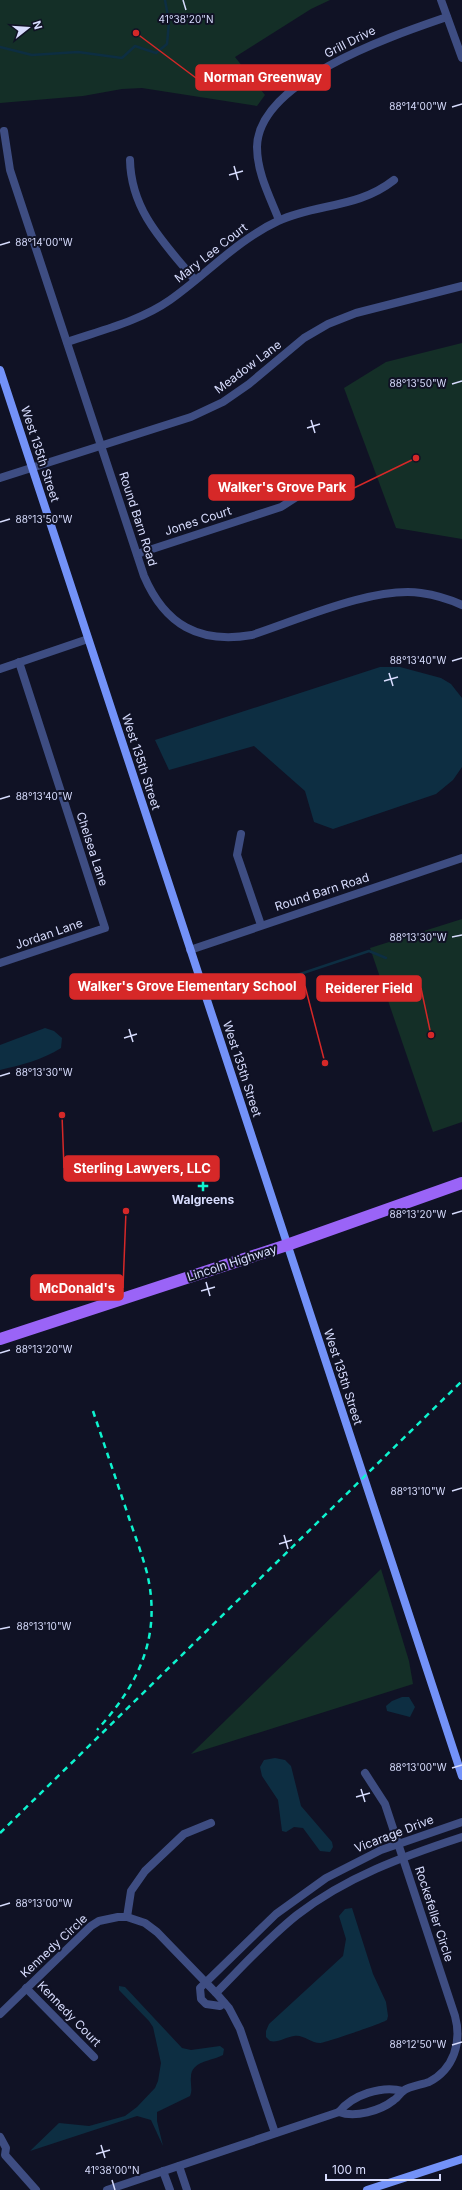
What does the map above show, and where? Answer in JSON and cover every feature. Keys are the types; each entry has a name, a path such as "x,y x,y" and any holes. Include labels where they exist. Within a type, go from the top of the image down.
{"main road":[{"name":"Lincoln Highway","path":"0,1339 287,1245 462,1183"}],"street":[{"path":"441,0 462,58"},
{"name":"Grill Drive","path":"279,220 259,167 257,146 261,129 272,108 304,82 330,65 384,38 447,17"},
{"name":"Round Barn Road","path":"4,131 10,170 102,444 137,554 150,588 160,606 174,620 192,631 232,638 252,635 371,596 395,592 420,592 462,604"},
{"path":"130,160 131,178 145,216 195,280"},
{"name":"Mary Lee Court","path":"67,342 146,314 170,300 240,243 279,220 365,197 379,192 394,180"},
{"name":"Meadow Lane","path":"0,478 102,444 191,417 223,402 249,384 304,338 328,324 356,313 462,286"},
{"name":"West 135th Street","path":"0,370 462,1776"},
{"name":"Jones Court","path":"137,554 281,507 309,490"},
{"path":"0,669 88,639"},
{"name":"Chelsea Lane","path":"19,662 105,928"},
{"path":"241,834 237,855 261,925"},
{"name":"Round Barn Road","path":"190,950 462,858"},
{"name":"Jordan Lane","path":"0,963 105,928"},
{"name":"Rockefeller Circle","path":"339,2112 347,2115 371,2110 394,2100 403,2091 430,2081 446,2068 454,2054 458,2035 455,2016 385,1804 365,1773"},
{"name":"Vicarage Drive","path":"205,1982 254,1934 289,1904 337,1872 398,1843 462,1822"},
{"path":"126,1917 130,1891 145,1871 184,1834 211,1823"},
{"name":"Vicarage Drive","path":"216,1993 265,1944 297,1915 344,1884 402,1857 462,1837"},
{"path":"337,1872 344,1884"},
{"path":"289,1904 297,1915"},
{"name":"Kennedy Circle","path":"0,2014 91,1926 108,1918 126,1917 145,1923 157,1932 224,2003 240,2029 275,2133"},
{"path":"254,1934 265,1944"},
{"path":"205,1982 200,1988 201,1999 211,2006 220,2006 224,2003"},
{"name":"Kennedy Court","path":"26,1988 94,2057"},
{"name":"Rockefeller Circle","path":"179,2166 339,2112 345,2104 362,2096 392,2088 403,2091"},
{"path":"0,2137 6,2148 2,2155 36,2190"},
{"path":"367,2190 462,2159"},
{"path":"107,2190 179,2166 187,2190"},
{"path":"164,2171 170,2190"}],"green space":[{"path":"0,0 330,0 311,9 235,57 265,95 257,106 142,88 122,89 83,96 0,103"},
{"path":"462,343 462,539 396,528 344,388 386,362"},
{"path":"462,919 462,1122 433,1132 370,948"},
{"path":"381,1569 409,1661 413,1684 191,1754"}],"water":[{"path":"380,667 400,667 441,678 451,684 462,698 462,767 453,780 436,794 333,829 314,822 305,791 254,746 169,770 155,740"},
{"path":"45,1028 54,1031 62,1038 61,1048 39,1059 0,1070 0,1045"},
{"path":"402,1697 409,1697 415,1707 410,1717 387,1711 386,1706 392,1701"},
{"path":"275,1758 285,1760 291,1766 301,1806 332,1842 333,1847 330,1852 320,1851 303,1828 294,1827 286,1832 282,1831 278,1800 262,1776 260,1767 264,1760"},
{"path":"352,1908 373,1974 386,2002 388,2016 387,2020 354,2033 320,2043 297,2036 270,2041 266,2037 266,2031 269,2024 343,1956 346,1939 339,1916 345,1909"},
{"path":"119,1986 125,1987 182,2048 191,2050 220,2046 224,2049 223,2055 203,2062 194,2068 191,2077 190,2096 157,2112 157,2121 163,2146 151,2120 137,2116 30,2151 59,2123 89,2126 125,2116 137,2107 155,2088 158,2081 161,2063 153,2027 119,1990"}],"waterway":[{"path":"0,47 32,55 78,52 122,58 135,46 156,53 167,44 169,22 165,0"},
{"path":"252,990 369,951 386,958"}],"railway":[{"path":"0,1833 462,1381"},
{"path":"93,1411 141,1552 151,1596 149,1638 143,1658 125,1695 97,1730"}],"place":[{"name":"Norman Greenway","path":"136,33"},
{"name":"Walker's Grove Park","path":"416,458"},
{"name":"Reiderer Field","path":"431,1035"},
{"name":"Walker's Grove Elementary School","path":"325,1063"},
{"name":"Sterling Lawyers, LLC","path":"62,1115"},
{"name":"Walgreens","path":"203,1186"},
{"name":"McDonald's","path":"126,1211"}]}
